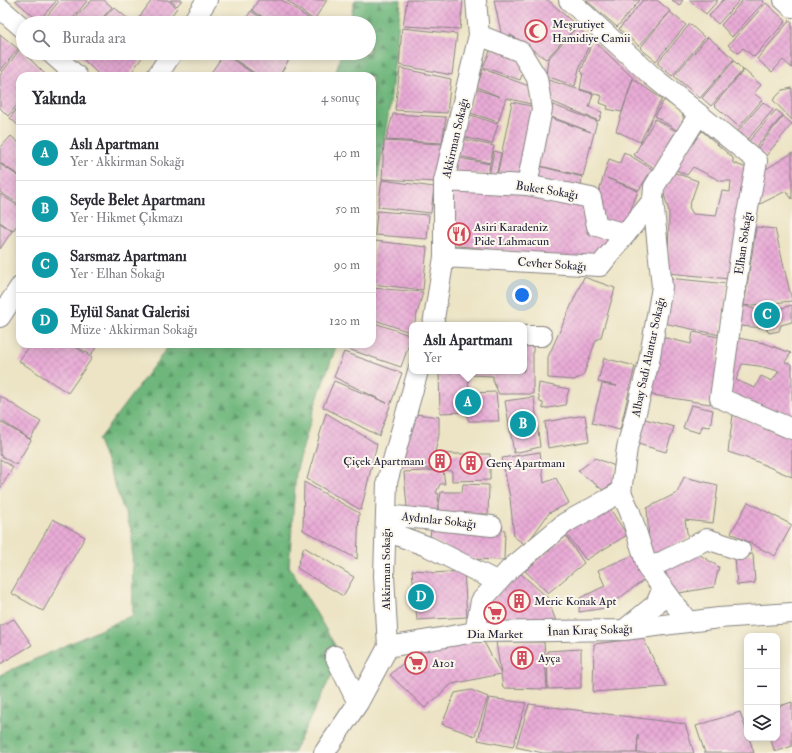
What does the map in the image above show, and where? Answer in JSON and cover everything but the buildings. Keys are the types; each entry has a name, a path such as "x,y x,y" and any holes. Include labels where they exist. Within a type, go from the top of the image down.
{"street":[{"path":"197,16 207,0"},
{"name":"Akkirman Sokağı","path":"433,322 444,257 444,181 479,35 476,0"},
{"path":"569,0 652,76 699,114"},
{"path":"784,0 792,7"},
{"path":"0,8 16,22"},
{"path":"479,35 521,52 537,78 542,109 527,185"},
{"path":"59,60 72,72"},
{"path":"160,72 167,60"},
{"name":"Albay Sadi Alantar Sokağı","path":"621,492 627,448 649,361 662,287 653,200 654,187 699,114"},
{"name":"Elhan Sokağı","path":"699,114 757,161 744,229 720,398 792,429"},
{"name":"Buket Sokağı","path":"444,181 527,185 591,198 597,226 626,234"},
{"name":"Cevher Sokağı","path":"444,257 600,266 653,200"},
{"path":"0,317 16,292"},
{"name":"Akkirman Sokağı","path":"388,647 384,576 387,482 417,374"},
{"path":"475,632 480,601 509,570 565,523 621,492 630,512 648,569 688,622"},
{"path":"386,523 498,582"},
{"name":"Aydınlar Sokağı","path":"386,523 492,526"},
{"path":"648,569 707,539 740,550"},
{"path":"624,630 656,604 663,588"},
{"name":"İnan Kıraç Sokağı","path":"388,647 475,632 624,630 688,622 792,613"},
{"path":"324,753 358,703 388,647"},
{"path":"335,656 358,703"}],"green space":[{"path":"355,0 401,0 390,104 376,191 376,72 336,72 339,60 376,60 376,16 351,16"},
{"path":"167,348 336,348 315,405 296,472 289,566 341,656 293,753 0,753 0,675 133,615 132,532 98,440"}],"place":[{"name":"Meşrutiyet Hamidiye Camii","path":"536,31"},
{"name":"Asiri Karadeniz Pide Lahmacun","path":"459,234"},
{"name":"Sarsmaz Apartmanı","path":"767,315"},
{"name":"Aslı Apartmanı","path":"468,402"},
{"name":"Seyde Belet Apartmanı","path":"523,424"},
{"name":"Çiçek Apartmanı","path":"440,461"},
{"name":"Genç Apartmanı","path":"471,463"},
{"name":"Eylül Sanat Galerisi","path":"421,597"},
{"name":"Meric Konak Apt","path":"519,601"},
{"name":"Dia Market","path":"495,613"},
{"name":"Ayça","path":"522,658"},
{"name":"A101","path":"416,663"}]}
